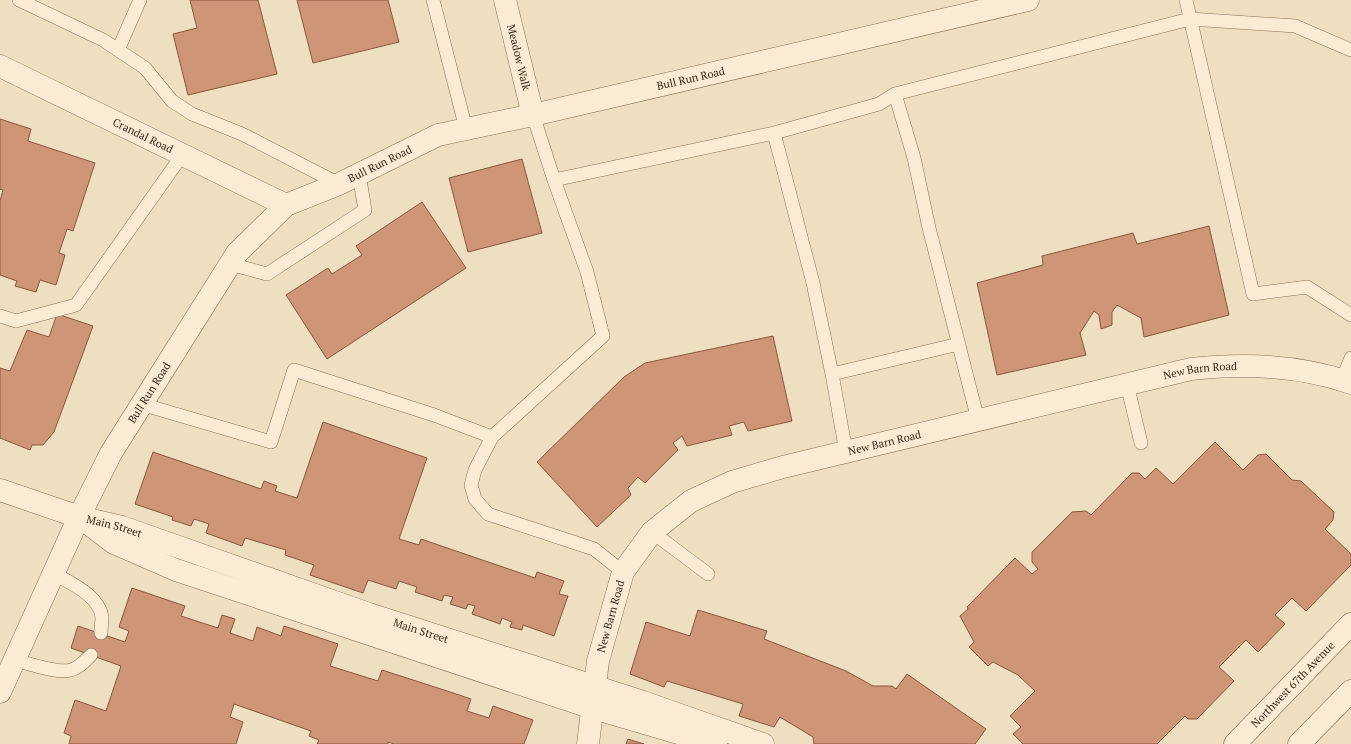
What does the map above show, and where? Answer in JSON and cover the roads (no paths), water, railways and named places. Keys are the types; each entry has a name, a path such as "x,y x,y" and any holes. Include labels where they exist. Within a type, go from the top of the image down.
{"street":[{"name":"Meadow Walk","path":"505,0 534,115"},
{"name":"Bull Run Road","path":"0,692 79,517 111,453 237,253 286,205 339,184 438,135 534,115 1020,1"},
{"name":"Crandal Road","path":"0,66 286,205"},
{"name":"New Barn Road","path":"588,744 598,661 623,572 652,532 691,501 732,482 784,467 1191,369 1234,366 1278,367 1347,381"},
{"name":"Main Street","path":"0,490 79,517 122,527 369,614 596,686 762,744"},
{"name":"Main Street","path":"79,517 114,543 176,570 593,708 716,744"},
{"name":"Northwest 67th Avenue","path":"1235,744 1351,624"},
{"path":"1299,744 1351,690"}],"lane":[{"path":"19,0 103,40 145,68 172,101 192,114 242,134 339,184"},
{"path":"118,50 140,0"},
{"path":"433,0 466,129"},
{"path":"1186,0 1253,294 1307,287 1351,315"},
{"path":"554,180 774,133 879,104 895,94 1190,19 1295,26 1351,50"},
{"path":"895,94 914,158 929,228 978,420"},
{"path":"534,115 554,180 587,272 603,336 492,437 474,470 471,485 475,499 488,514 594,549 623,572"},
{"path":"774,133 814,283 846,452"},
{"path":"0,316 16,321 76,305 183,154"},
{"path":"230,264 267,274 365,210 359,174"},
{"path":"832,374 959,344"},
{"path":"1347,381 1351,358"},
{"path":"141,404 271,442 294,370 434,415 492,437"},
{"path":"1128,384 1141,443"},
{"path":"652,532 708,574"},
{"path":"53,573 81,589 96,603 102,616 101,633"},
{"path":"15,660 52,669 70,671 83,664 91,655"}]}
